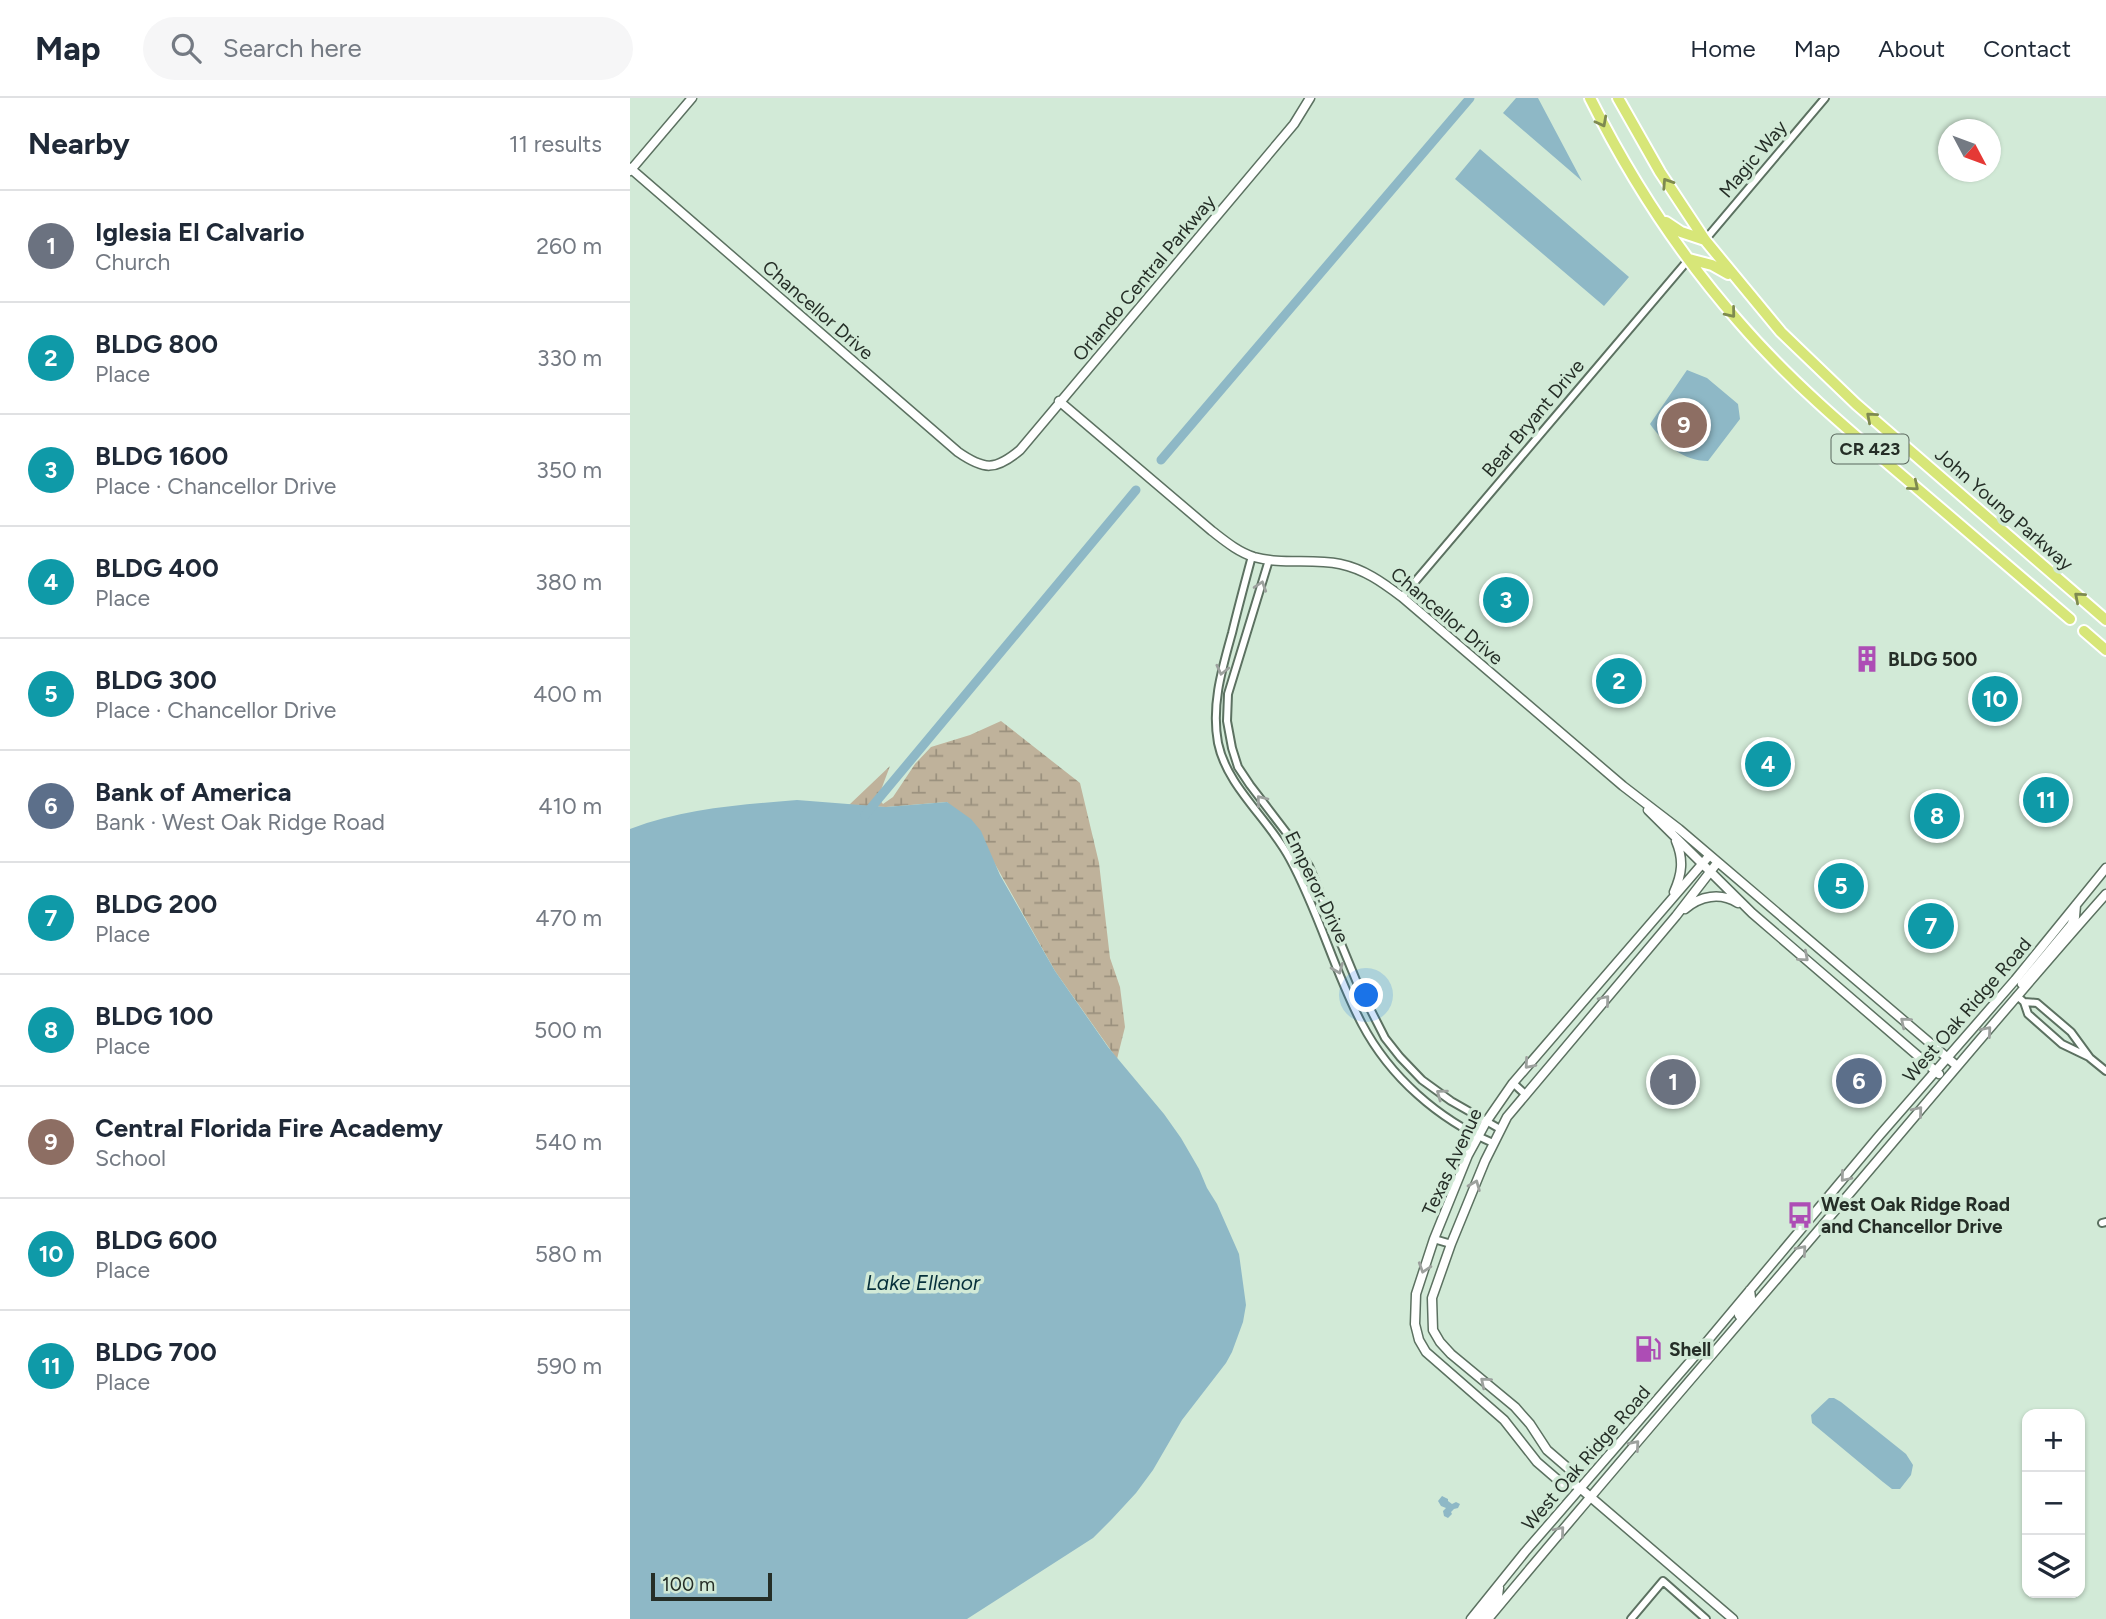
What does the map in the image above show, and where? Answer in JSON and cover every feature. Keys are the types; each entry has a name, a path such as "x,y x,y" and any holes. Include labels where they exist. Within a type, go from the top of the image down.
{"highway":[{"name":"CR 423","path":"1590,98 1658,216 1738,321 1811,397 2070,619"},
{"name":"John Young Parkway","path":"1618,98 1660,172 1705,240 1782,332 1831,382 2106,620"},
{"path":"1658,216 1681,232 1705,240"},
{"path":"1689,259 1712,265 1736,279"},
{"path":"2084,631 2106,650"}],"street":[{"path":"630,169 692,98"},
{"name":"Orlando Central Parkway","path":"991,466 1005,462 1020,450 1294,124 1310,98"},
{"name":"Magic Way","path":"1705,240 1825,98"},
{"name":"Chancellor Drive","path":"630,169 958,452 975,463 991,466"},
{"name":"Bear Bryant Drive","path":"1402,597 1689,259"},
{"name":"Chancellor Drive","path":"1059,401 1233,547 1269,560 1339,563 1378,578 1957,1066"},
{"name":"Emperor Drive","path":"1252,556 1217,695 1218,743 1224,764 1290,858 1357,1013 1382,1056 1419,1096 1441,1114 1493,1143"},
{"name":"Emperor Drive","path":"1269,560 1228,694 1227,721 1238,767 1309,866 1358,985 1385,1038 1422,1080 1451,1101 1500,1129"},
{"name":"Chancellor Drive","path":"1623,786 1752,913 1945,1079"},
{"path":"1670,901 1682,867 1680,851 1673,835"},
{"name":"Texas Avenue","path":"1577,1486 1566,1487 1537,1462 1515,1432 1496,1413 1426,1352 1419,1340 1415,1313 1416,1294 1434,1239 1468,1155 1486,1122 1513,1083 1709,856"},
{"name":"Texas Avenue","path":"1717,863 1676,916 1525,1094 1500,1129 1451,1244 1433,1298 1433,1330 1451,1354 1507,1400 1530,1424 1547,1450 1576,1475 1577,1486 1733,1619"},
{"name":"West Oak Ridge Road","path":"1471,1619 1577,1486 1750,1290 2015,980 2106,868"},
{"name":"West Oak Ridge Road","path":"1488,1619 1945,1079 2021,999 2106,894"},
{"path":"1676,916 1706,897 1732,900 1752,913"},
{"path":"2076,905 2071,925 2028,974 2021,986 2021,999 2028,1014 2062,1044 2090,1058 2106,1071"},
{"path":"2021,999 2037,1003 2071,1032 2090,1058"},
{"path":"1513,1083 1525,1094"},
{"path":"1434,1239 1451,1244"},
{"path":"1742,1319 1739,1315 1751,1298 1750,1290"},
{"path":"1416,1294 1433,1298"},
{"path":"1440,1366 1451,1354"},
{"path":"1496,1413 1507,1400"},
{"path":"1537,1462 1547,1450"},
{"path":"1631,1619 1662,1581 1706,1619"},
{"path":"1478,1619 1498,1596 1499,1585"}],"green space":[{"path":"1001,721 1080,783 1099,863 1110,958 1120,987 1125,1027 1117,1059 1055,971 991,857 947,802 886,807 849,805 890,766 878,798 883,804 893,797 915,764 931,747 970,735"}],"water":[{"path":"1516,98 1538,98 1582,181 1503,113"},
{"path":"1480,149 1629,277 1604,306 1455,179"},
{"path":"1687,370 1707,378 1738,404 1740,419 1708,461 1682,455 1661,438 1650,424"},
{"name":"Lake Ellenor","path":"797,800 886,807 947,802 971,819 981,831 1000,875 1055,971 1108,1047 1181,1138 1217,1204 1239,1254 1246,1305 1232,1352 1182,1420 1153,1470 1136,1493 1093,1538 967,1619 630,1619 630,829 692,812"},
{"path":"1829,1398 1841,1402 1906,1454 1913,1465 1911,1475 1900,1489 1892,1489 1812,1423 1811,1415"},
{"path":"1442,1496 1452,1504 1460,1504 1448,1518 1443,1511 1446,1508 1438,1501"}],"waterway":[{"path":"1161,460 1470,98"},
{"path":"865,815 1136,490"}],"place":[{"name":"Central Florida Fire Academy","path":"1684,425"},
{"name":"BLDG 1600","path":"1506,600"},
{"name":"BLDG 500","path":"1867,659"},
{"name":"BLDG 800","path":"1619,681"},
{"name":"BLDG 600","path":"1995,699"},
{"name":"BLDG 400","path":"1768,764"},
{"name":"BLDG 700","path":"2046,800"},
{"name":"BLDG 100","path":"1937,816"},
{"name":"BLDG 300","path":"1841,886"},
{"name":"BLDG 200","path":"1931,926"},
{"name":"Bank of America","path":"1859,1081"},
{"name":"Iglesia El Calvario","path":"1673,1082"},
{"name":"West Oak Ridge Road and Chancellor Drive","path":"1800,1215"},
{"name":"Shell","path":"1648,1349"}]}
